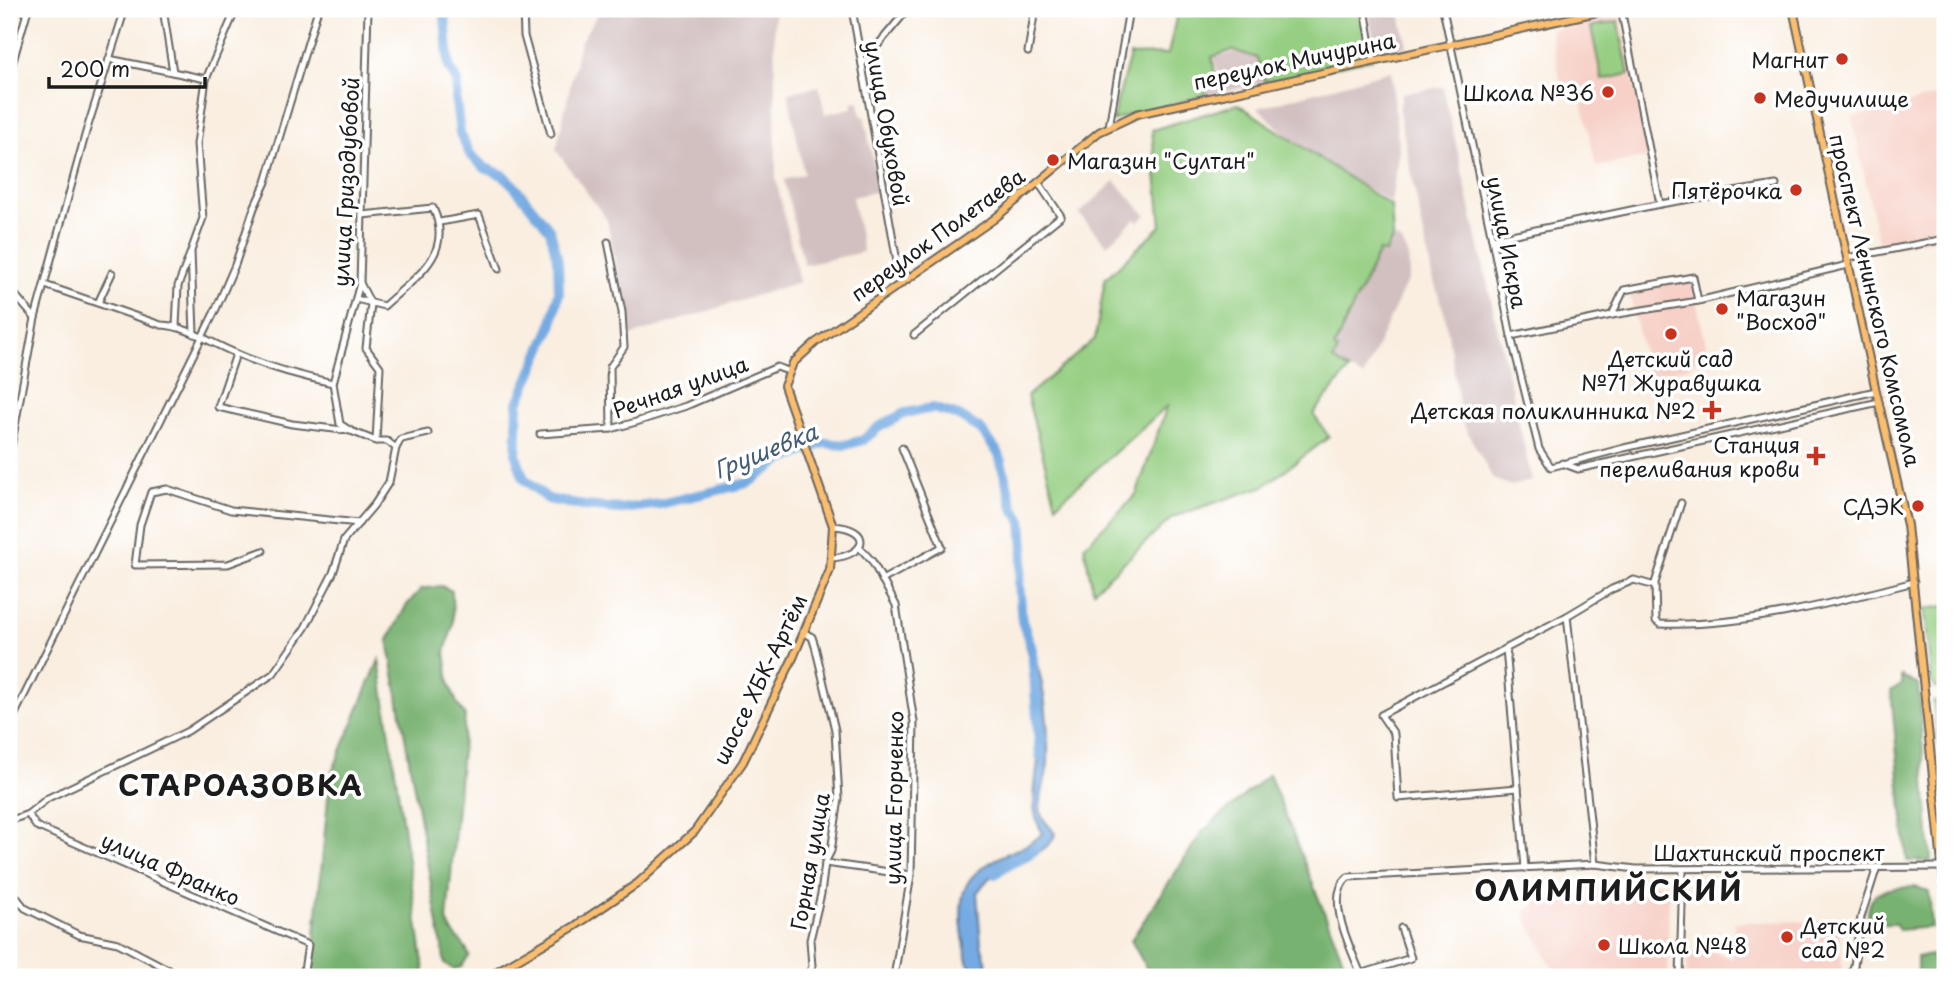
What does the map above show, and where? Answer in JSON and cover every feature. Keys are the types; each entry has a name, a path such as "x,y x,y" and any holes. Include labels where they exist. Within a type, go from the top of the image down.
{"main road":[{"name":"переулок Мичурина","path":"1109,127 1137,114 1611,9"},
{"name":"проспект Ленинского Комсомола","path":"1793,9 1847,262 1901,492 1914,582 1945,893"},
{"name":"переулок Полетаева","path":"788,371 815,343 994,219 1099,132 1109,127"},
{"name":"шоссе ХБК-Артём","path":"486,977 575,926 638,883 695,831 743,762 793,658 830,570 832,558 833,526 786,396 784,386 788,371"}],"street":[{"path":"9,75 28,9"},
{"path":"9,458 35,318 86,132 125,9"},
{"path":"163,9 173,72"},
{"path":"176,326 178,286 203,218 197,144 205,79 236,9"},
{"path":"9,726 202,339 235,265 254,208 266,182 318,9"},
{"name":"улица Гризодубовой","path":"351,431 340,424 332,383 360,283 368,9"},
{"path":"523,9 524,36 551,134"},
{"name":"улица Обуховой","path":"852,9 901,284"},
{"path":"862,64 908,9"},
{"path":"1028,52 1035,9"},
{"path":"1109,127 1129,9"},
{"path":"1364,9 1374,61"},
{"name":"улица Искра","path":"1443,9 1510,336 1539,449 1551,467 1562,463"},
{"path":"1622,9 1660,204"},
{"path":"109,59 205,79"},
{"path":"914,335 1060,216 1038,182"},
{"path":"1492,239 1660,204 1776,185"},
{"path":"356,299 384,306 429,265 439,244 440,222 433,208 362,215"},
{"path":"440,222 479,215 499,269"},
{"path":"1510,336 1698,301 1945,239"},
{"path":"608,242 622,312 624,347 610,367 611,429"},
{"path":"191,251 194,334"},
{"path":"98,303 112,273"},
{"path":"1612,315 1624,290 1693,277 1698,301"},
{"path":"360,283 370,304 366,348 380,367 376,440"},
{"path":"45,285 162,325 176,326 236,354 306,378 332,383"},
{"path":"9,288 35,318"},
{"path":"9,296 18,299"},
{"path":"236,354 218,407 292,424 351,431 387,441 396,448"},
{"name":"Речная улица","path":"540,434 611,429 686,406 777,368 788,371"},
{"path":"1562,463 1876,391"},
{"path":"1562,463 1578,469 1879,402"},
{"path":"9,821 28,814 48,798 188,731 273,674 305,628 333,573 344,540 389,482 396,448 401,439 428,433"},
{"path":"883,580 943,547 902,448"},
{"path":"263,551 228,564 135,565 140,524 152,492 167,489 230,510 359,523"},
{"path":"1681,503 1655,586 1656,621 1666,624 1729,620 1798,610 1914,582"},
{"name":"улица Егорченко","path":"833,526 856,531 860,539 859,547 872,561 896,605 914,722 911,876 894,977"},
{"path":"832,558 851,555 859,547"},
{"path":"1518,788 1398,798 1394,734 1381,715 1567,616 1612,589 1634,580 1655,586"},
{"path":"1567,616 1595,864"},
{"name":"Горная улица","path":"803,632 811,637 815,646 835,730 839,799 831,851 825,863 810,940 812,966 808,977"},
{"path":"1506,648 1525,868"},
{"name":"улица Франко","path":"28,814 36,826 308,945 303,977"},
{"path":"825,863 911,876"},
{"name":"Шахтинский проспект","path":"1362,976 1340,919 1339,892 1342,882 1348,877 1595,864 1636,869 1943,867"},
{"path":"1849,977 1854,966 1861,917 1877,867"},
{"path":"1681,977 1684,869"},
{"path":"9,888 25,908 79,935 118,943 183,977"},
{"path":"1362,976 1411,958 1401,928"}],"shaded area":[{"path":"601,9 774,9 776,179 799,282 630,336 607,220 556,150 580,42"},
{"path":"1368,9 1399,9 1407,46 1376,53"},
{"name":"Школа №36","path":"1620,15 1649,157 1596,167 1580,91 1563,94 1550,30"},
{"path":"1235,52 1255,58 1265,82 1206,96 1218,73 1214,58"},
{"path":"1391,71 1399,149 1391,202 1305,153 1258,108"},
{"path":"819,86 825,114 852,108 852,102 859,101 879,191 852,197 863,252 804,265 784,180 804,174 788,93"},
{"path":"1443,87 1532,481 1512,486 1493,479 1462,422 1445,315 1432,275 1399,112 1402,93"},
{"path":"1945,94 1945,219 1933,222 1937,238 1880,250 1852,117"},
{"path":"1115,181 1146,215 1138,222 1135,219 1107,245 1079,214"},
{"path":"1393,237 1402,242 1408,254 1409,277 1363,377 1333,360 1337,350 1334,348 1379,251 1385,253"},
{"name":"Детский сад №71 Журавушка","path":"1691,278 1707,348 1688,367 1649,376 1629,292"},
{"name":"Школа №48","path":"1565,884 1669,884 1668,977 1558,977 1523,912"},
{"name":"Детский сад №2","path":"1838,921 1843,976 1686,977 1687,952 1714,952 1733,959 1734,922"}],"green space":[{"path":"1178,9 1361,9 1372,59 1265,82 1257,58 1233,50 1212,57 1215,73 1204,96 1112,121 1130,55 1168,54"},
{"path":"1618,21 1629,74 1602,80 1591,27"},
{"path":"1238,104 1391,206 1393,237 1385,253 1379,251 1334,347 1338,350 1333,360 1349,370 1313,414 1329,437 1264,486 1173,517 1093,591 1084,546 1136,495 1167,406 1056,505 1027,396 1095,339 1105,279 1161,226 1152,130"},
{"path":"441,586 452,591 453,625 445,652 449,682 465,716 447,920 469,956 461,967 453,969 445,964 388,640 406,606 421,589"},
{"path":"1945,606 1945,686 1936,688 1931,681 1925,612 1927,609"},
{"path":"379,660 425,977 311,977 330,777"},
{"path":"1901,676 1918,685 1931,861 1907,861 1891,691 1901,684"},
{"path":"1945,699 1945,766 1941,766 1933,701"},
{"path":"1269,774 1350,977 1151,977 1131,940 1203,831"},
{"path":"1915,887 1929,891 1932,927 1899,930 1896,924 1882,924 1868,919 1871,901 1876,895 1889,889"},
{"path":"1942,954 1945,977 1917,977 1917,957"}],"water":[{"path":"1026,647 1032,649 1036,662 1047,720 1048,763 1040,812 1055,834 1052,841 1041,850 997,871 977,893 981,944 991,977 972,977 961,911 966,886 986,865 1028,844 1043,833 1035,813 1039,754 1038,719 1035,682"}],"waterway":[{"name":"Грушевка","path":"447,9 445,17 449,66 457,82 456,102 460,133 470,154 485,168 503,175 550,230 558,261 559,292 551,327 518,403 516,455 524,479 548,499 584,506 621,509 660,504 748,483 780,461 824,443 845,445 863,440 879,427 905,413 933,408 959,416 981,430 999,454 1013,507 1022,521 1024,548 1019,584 1022,621 1032,649 1040,756"},
{"name":"Грушевка","path":"995,874 1035,850"}],"place":[{"name":"Магнит","path":"1842,59"},
{"name":"Школа №36","path":"1608,92"},
{"name":"Медучилище","path":"1760,98"},
{"name":"Магазин \"Султан\"","path":"1053,160"},
{"name":"Пятёрочка","path":"1796,190"},
{"name":"Магазин \"Восход\"","path":"1722,309"},
{"name":"Детский сад №71 Журавушка","path":"1671,334"},
{"name":"Детская поликлинника №2","path":"1712,410"},
{"name":"Станция переливания крови","path":"1816,456"},
{"name":"СДЭК","path":"1918,506"},
{"name":"Детский сад №2","path":"1787,937"},
{"name":"Школа №48","path":"1604,945"}],"district":[{"name":"СТАРОАЗОВКА","path":"241,784"},
{"name":"ОЛИМПИЙСКИЙ","path":"1609,889"}]}
